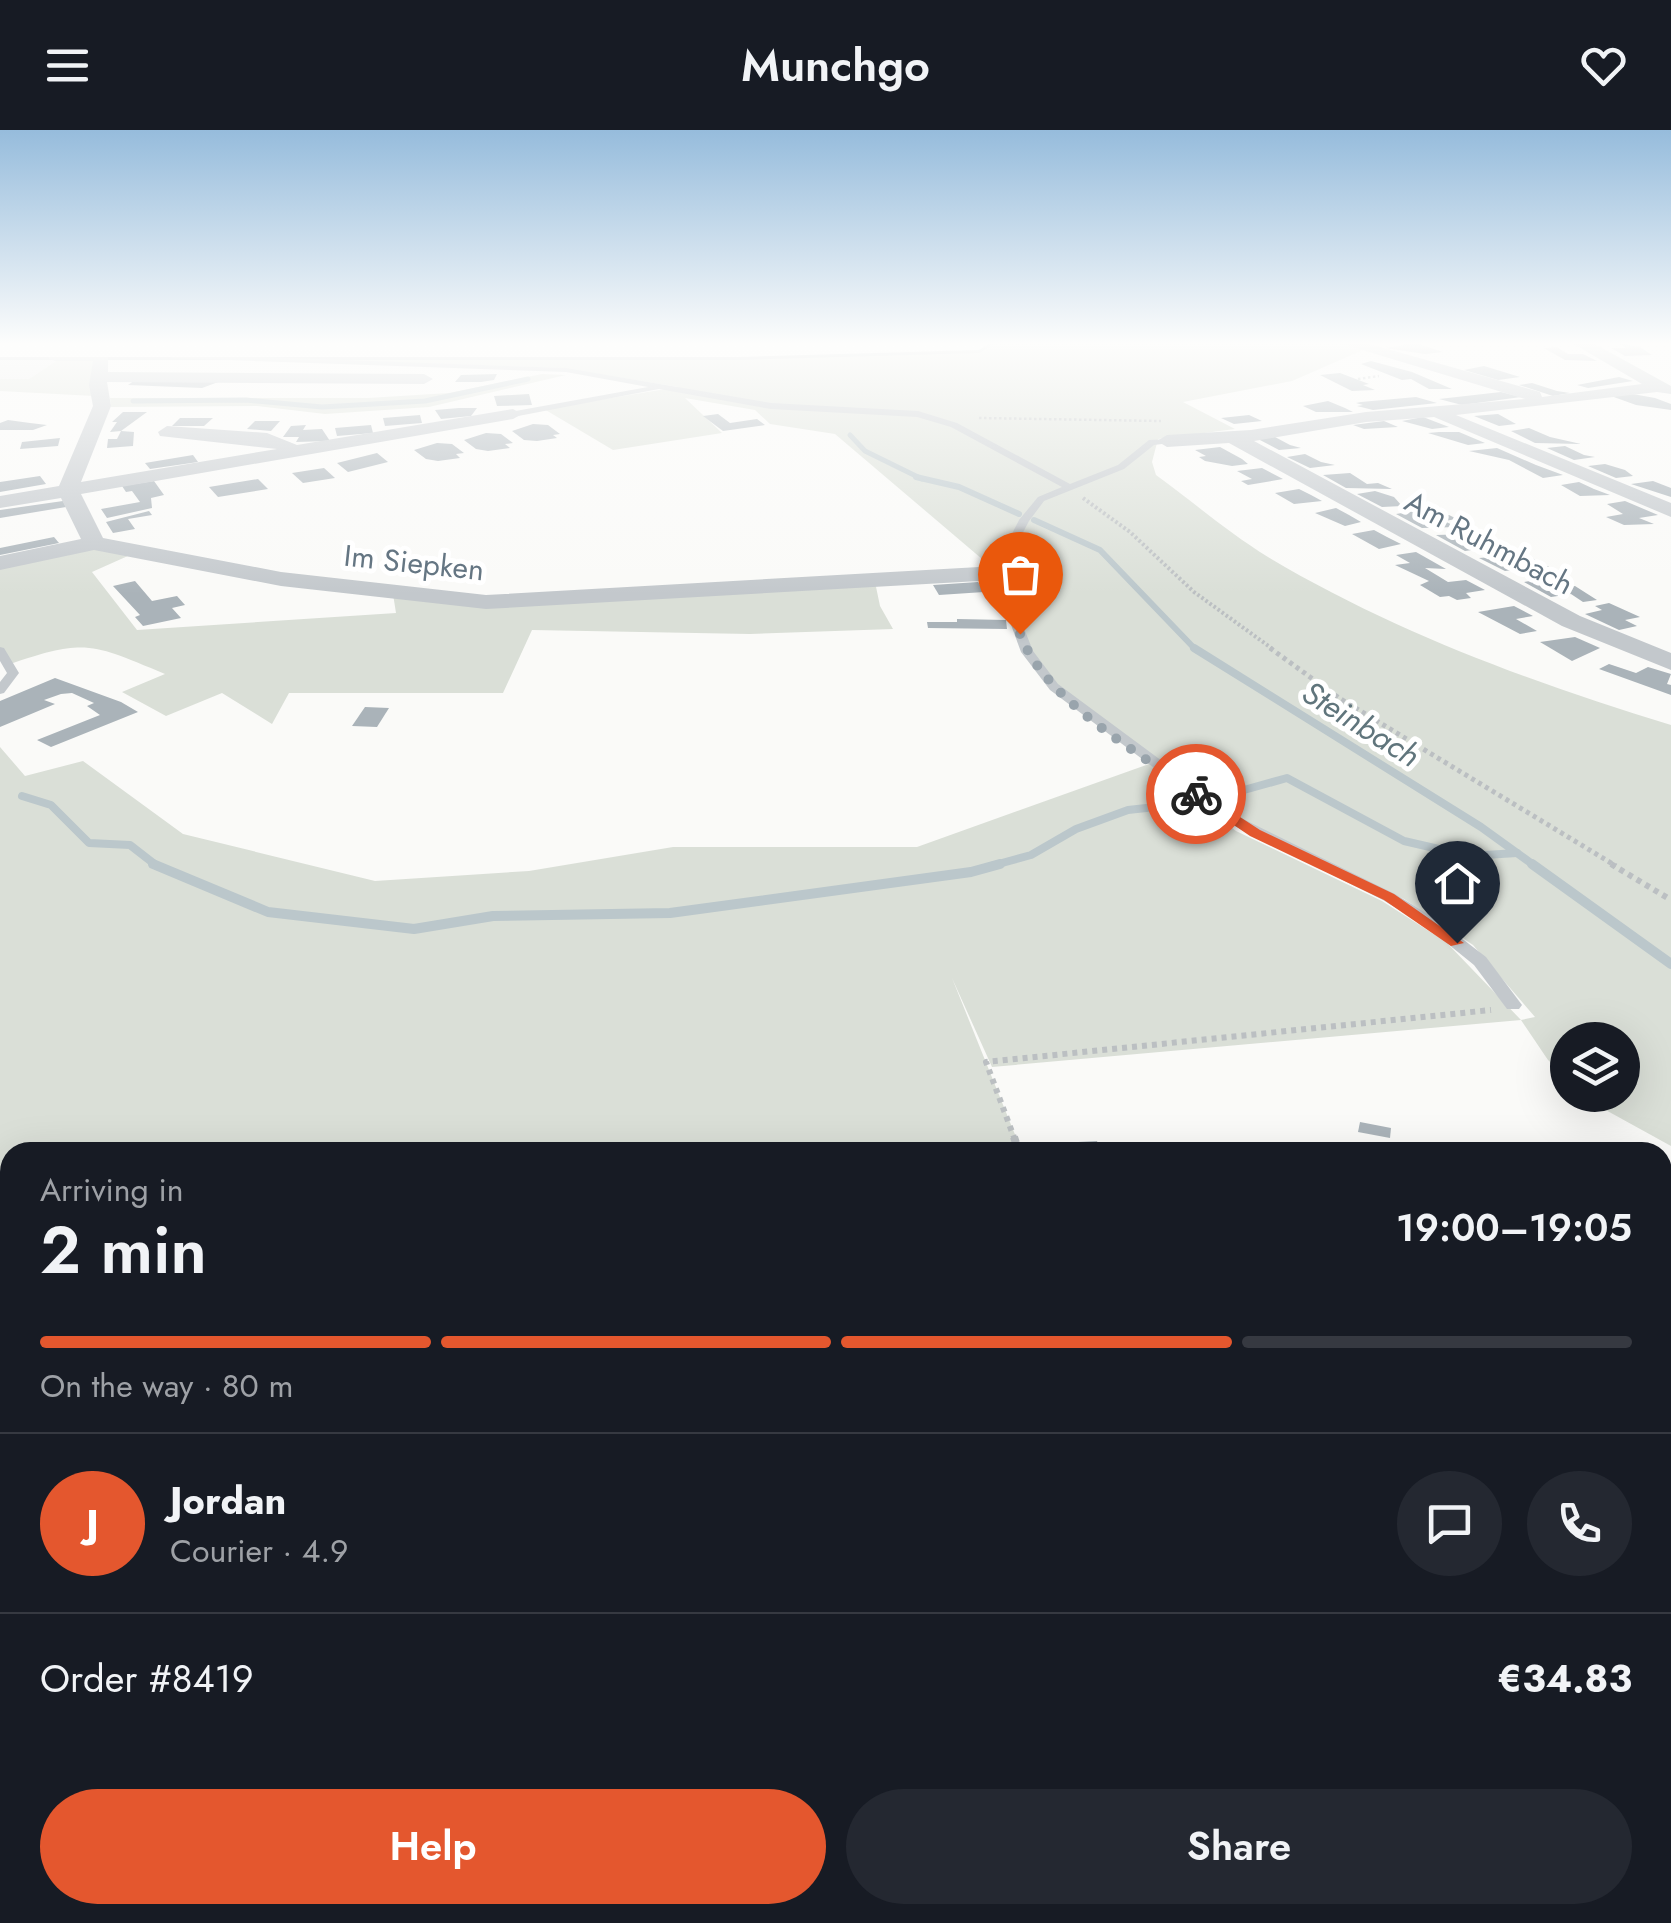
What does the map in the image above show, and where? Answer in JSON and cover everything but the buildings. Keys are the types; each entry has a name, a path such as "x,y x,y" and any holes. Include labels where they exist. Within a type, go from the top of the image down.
{"street":[{"path":"0,563 94,544 68,490 91,427"},
{"path":"0,502 298,454 439,427"},
{"path":"1167,441 1232,437 1298,427"},
{"path":"1482,427 1671,511"},
{"path":"167,432 267,439 298,454"},
{"name":"Am Ruhmbach","path":"1232,437 1571,620 1671,662"},
{"name":"Im Siepken","path":"94,544 281,578 486,602 997,572"}],"lane":[{"path":"955,427 1068,486"},
{"path":"1167,441 1152,442 1121,466 1068,486 1034,506 997,572 1027,652 1054,688 1218,810 1255,833 1389,897 1433,924 1480,961 1513,1005"},
{"path":"0,651 12,673 0,690"}],"path":[{"path":"1187,427 1202,438"},
{"path":"1068,486 1130,532 1194,592 1324,688 1671,900"},
{"path":"1015,1142 986,1062 1340,1027 1513,1005"}],"shaded area":[{"path":"574,427 715,427 722,433 613,450"},
{"path":"787,427 1231,427 1235,429 1158,439 1152,462 1156,475 1268,557 1364,609 1515,673 1671,725 1671,1142 1664,1142 1609,1112 1640,1112 1640,1022 1550,1022 1550,1062 1521,1020 992,1067 952,978 1018,1142 0,1142 0,747 25,776 83,761 183,834 375,881 529,871 673,847 917,847 1149,764 1055,687 1028,651 995,570 835,434","holes":["1151,765 1261,831 1404,899 1473,945 1535,1017 1521,1020 1446,942 1382,901 1236,831"]},
{"path":"94,544 139,551 92,572 137,630 396,613 393,594 434,600 875,582 880,606 893,629 750,634 532,630 503,693 289,693 272,724 222,693 166,716 122,692 165,674 141,664 104,651 74,648 10,664 0,648 0,564"}],"waterway":[{"name":"Steinbach","path":"850,435 865,451 920,478"},
{"name":"Steinbach","path":"920,478 959,487 1019,514"},
{"name":"Steinbach","path":"1034,520 1100,550 1194,648"},
{"name":"Steinbach","path":"1194,648 1517,853"},
{"path":"991,866 1031,855 1076,829 1128,810 1201,802 1287,778 1404,841 1469,856 1517,853"},
{"path":"22,796 51,805 89,843 130,845 156,865"},
{"name":"Steinbach","path":"1517,853 1535,866"},
{"path":"156,865 268,912 414,929 493,916 670,913 971,872 1000,864"},
{"name":"Steinbach","path":"1532,864 1671,964"}],"way so far":[{"path":"1020,634 1027,652 1054,688 1196,794"}],"route":[{"path":"1196,794 1255,833 1389,897 1457,943"}]}
